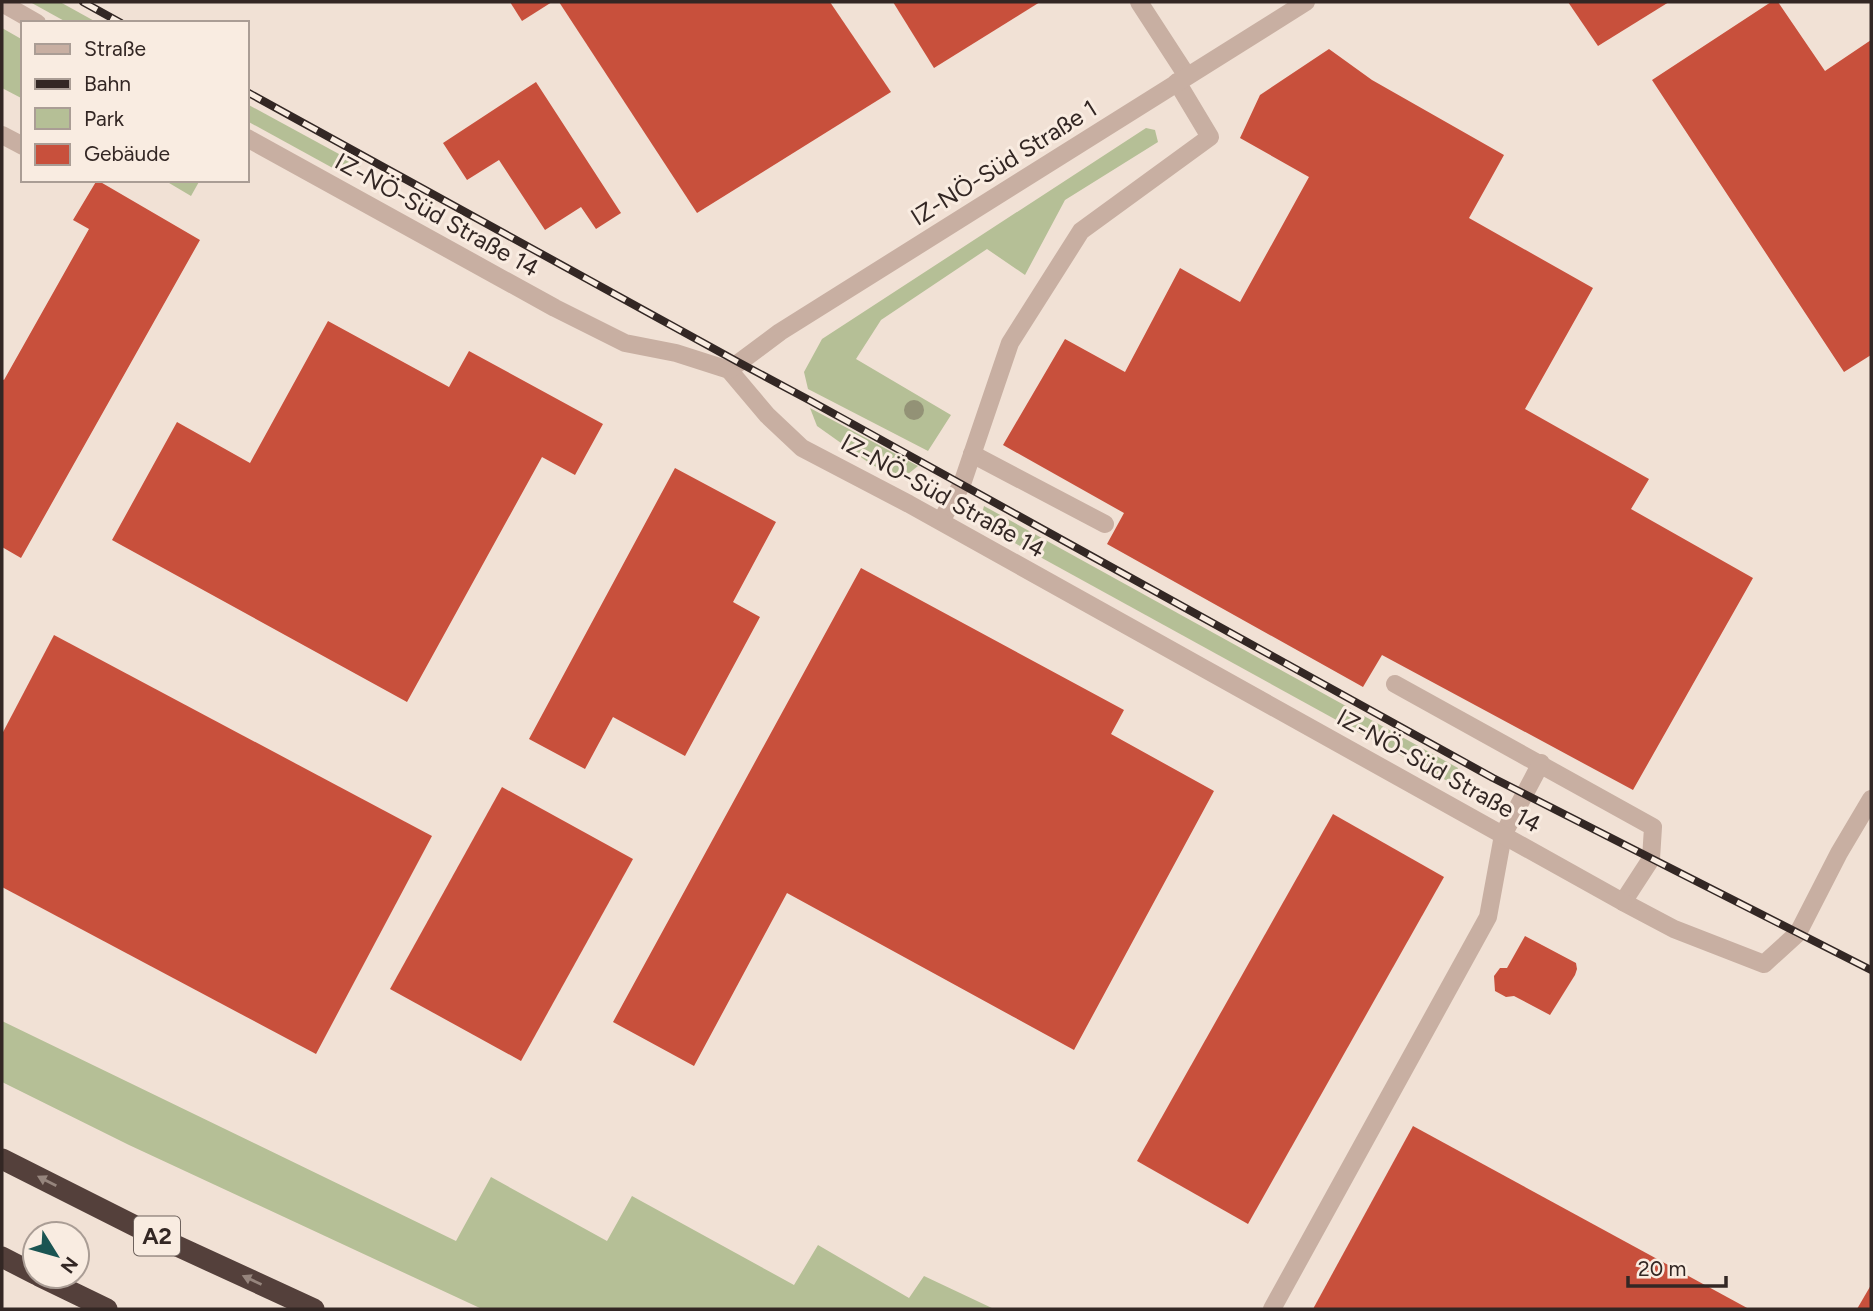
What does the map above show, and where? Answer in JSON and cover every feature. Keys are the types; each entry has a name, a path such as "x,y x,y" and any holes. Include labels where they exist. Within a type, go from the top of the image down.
{"highway":[{"name":"A2","path":"2,1159 151,1234 314,1309"},
{"path":"2,1257 21,1267"},
{"path":"68,1290 107,1309"}],"street":[{"path":"941,522 962,484 1010,344 1081,231 1210,137 1182,79 1139,2"},
{"name":"IZ-NÖ-Süd Straße 1","path":"729,370 780,332 1306,2"},
{"path":"2,3 34,21"},
{"path":"2,135 21,145"},
{"name":"IZ-NÖ-Süd Straße 14","path":"248,139 555,309 625,343 676,353 729,370 767,415 802,448 941,522 1674,929 1764,964 1798,933 1839,853 1871,799"},
{"path":"972,454 1105,524"},
{"path":"1395,684 1653,827 1651,859 1623,902"},
{"path":"1272,1309 1488,917 1503,835 1541,764"}],"green space":[{"path":"30,2 60,2 94,21 64,21"},
{"path":"2,28 21,39 21,98 2,88"},
{"path":"248,105 361,166 340,172 248,122"},
{"path":"1146,128 1155,130 1158,142 1065,200 1025,275 987,249 881,320 856,359 951,415 928,451 808,389 804,372 822,339"},
{"path":"167,182 199,182 191,196"},
{"path":"810,408 918,466 903,478 872,465 817,426"},
{"path":"984,506 1458,768 1451,783 991,530 980,521"},
{"path":"2,1021 456,1241 491,1177 607,1241 632,1196 794,1285 818,1245 909,1298 924,1276 994,1309 482,1309 129,1145 2,1082"}],"building":[{"path":"510,2 552,2 522,21"},
{"path":"559,2 830,2 891,92 697,213"},
{"path":"893,2 1040,2 934,68"},
{"path":"1568,2 1669,2 1598,46"},
{"path":"1771,2 1778,2 1825,71 1871,40 1871,355 1844,372 1652,80"},
{"path":"1329,49 1372,80 1504,155 1469,218 1593,288 1525,409 1649,479 1631,509 1753,578 1633,790 1382,655 1363,687 1107,544 1124,513 1003,445 1065,339 1125,372 1180,268 1240,302 1309,177 1240,138 1260,95"},
{"path":"536,82 621,213 596,229 581,207 545,230 499,160 467,180 443,143"},
{"path":"96,182 100,182 200,240 21,558 2,547 2,379 4,380 89,229 73,220"},
{"path":"328,321 449,387 469,351 603,424 575,475 542,457 407,702 112,540 177,422 250,463"},
{"path":"675,468 776,522 733,602 760,617 685,756 613,717 585,769 529,739"},
{"path":"861,568 1124,710 1111,734 1214,791 1074,1050 787,893 694,1066 613,1022"},
{"path":"54,635 432,836 316,1054 2,887 2,734"},
{"path":"502,787 633,859 521,1061 390,989"},
{"path":"1333,814 1444,877 1248,1224 1137,1161"},
{"path":"1525,936 1576,963 1575,975 1550,1015 1514,996 1506,997 1495,991 1494,976 1500,968 1507,968"},
{"path":"1413,1126 1749,1309 1313,1309"},
{"path":"1871,1285 1871,1309 1857,1309"}],"railway":[{"path":"83,2 117,21"},
{"path":"248,93 1493,778 1871,970"}]}
